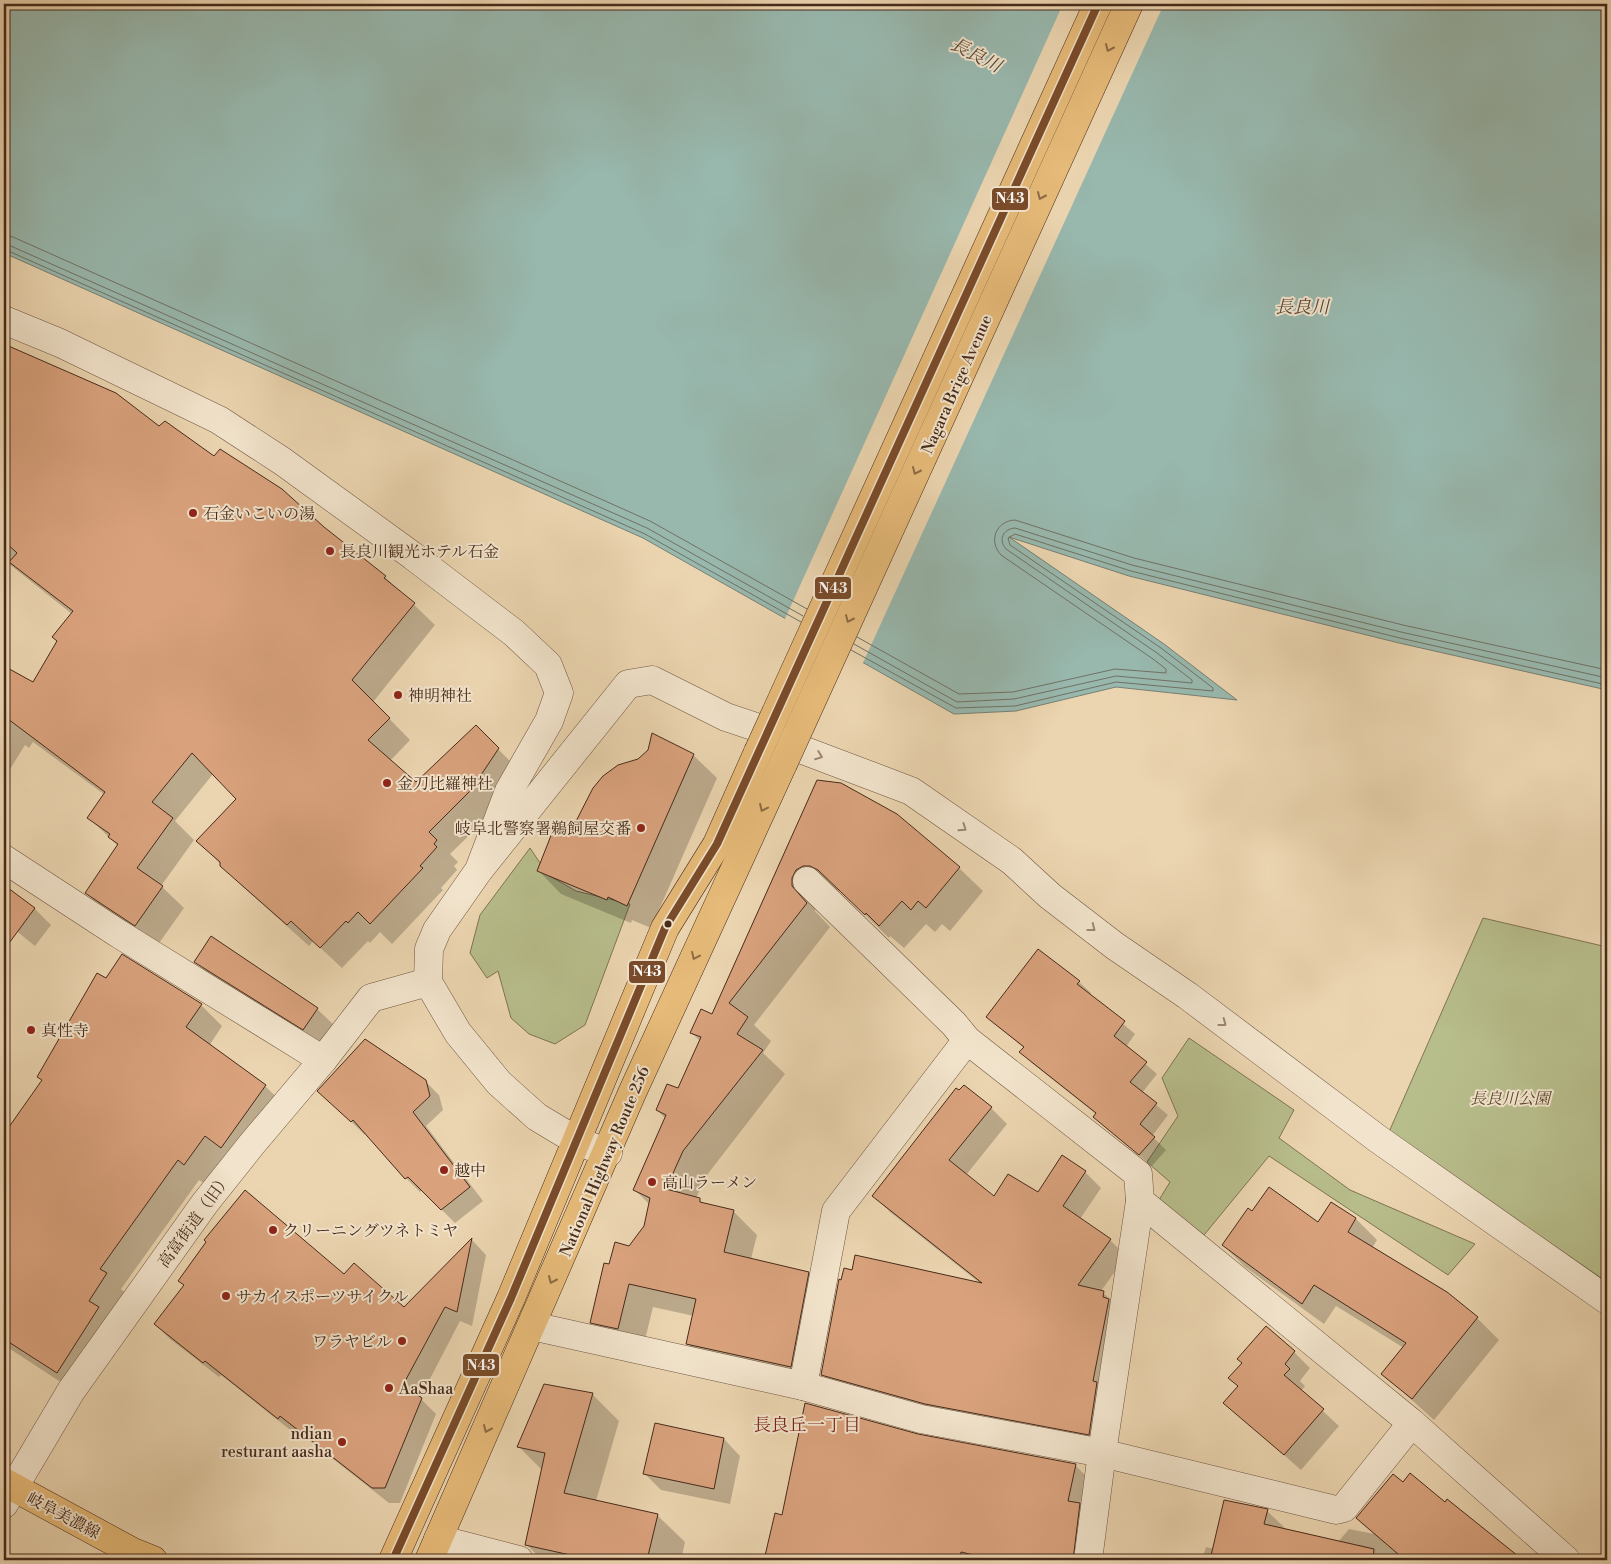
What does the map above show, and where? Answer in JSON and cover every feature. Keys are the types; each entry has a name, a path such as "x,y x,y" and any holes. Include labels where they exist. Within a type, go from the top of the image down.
{"main road":[{"name":"Nagara Brige Avenue","path":"758,752 1098,4"},
{"name":"Nagara Brige Avenue","path":"783,764 1129,4"},
{"name":"National Highway Route 256","path":"393,1560 511,1298 665,928 717,844 758,752"},
{"name":"National Highway Route 256","path":"433,1550 608,1153 632,1093 783,764"},
{"name":"岐阜美濃線","path":"7,1491 153,1560"}],"street":[{"path":"4,320 60,343 219,420 282,461 421,562 514,633 548,665 559,693 552,712 509,791 479,870"},
{"path":"608,1153 577,1141 537,1117 499,1083 458,1033 428,982 429,949 437,930 479,870 628,684 652,680 726,718 777,734 800,749 910,791 1012,861 1050,896 1115,946 1188,996 1378,1139 1607,1300"},
{"path":"4,859 119,934 323,1060"},
{"path":"807,881 948,1018 966,1040 1138,1174 1140,1201 1088,1560"},
{"name":"高富街道（旧）","path":"7,1491 71,1391 205,1203 323,1060 371,998 428,982"},
{"path":"803,1386 836,1211 966,1040"},
{"path":"1140,1201 1412,1422 1566,1560"},
{"path":"532,1326 803,1386 921,1419 1102,1453 1336,1510 1344,1508 1412,1422"},
{"path":"433,1550 519,1560"}],"green space":[{"path":"530,848 548,875 576,891 630,904 585,1025 555,1044 529,1034 511,1018 498,971 487,978 470,953 480,915"},
{"name":"長良川公園","path":"1483,918 1607,947 1607,1282 1389,1132"},
{"path":"1189,1038 1294,1110 1279,1138 1350,1190 1475,1244 1448,1275 1269,1156 1204,1235 1159,1200 1170,1182 1147,1162 1178,1116 1162,1078"}],"water":[{"name":"長良川","path":"4,4 1607,4 1607,690 1399,643 1129,576 1009,537 1164,644 1237,700 1116,687 1016,711 954,714 643,538 4,253"}],"pier":[{"path":"1063,4 1164,4 862,665 784,621"}],"building":[{"path":"4,344 116,393 159,426 165,421 214,456 220,449 282,489 324,527 386,576 384,578 415,603 352,680 390,718 368,740 416,782 476,725 499,748 471,790 429,832 437,840 434,844 437,847 420,866 423,868 370,924 358,912 348,923 346,921 320,948 291,921 287,925 220,866 220,862 196,841 236,799 192,753 152,802 173,818 137,868 163,886 135,926 85,893 118,844 108,837 110,834 87,818 105,792 4,716 4,666 33,682 57,641 52,637 73,611 9,562 17,553 4,541"},
{"path":"652,733 694,754 627,906 608,897 607,900 537,871 554,828 573,827 593,788 603,776 618,765 638,759 648,750"},
{"path":"817,780 841,783 897,814 960,867 926,908 918,901 911,910 902,901 879,926 818,870 810,866 803,866 796,870 792,878 792,886 807,903 729,1003 748,1017 737,1034 763,1050 683,1151 666,1189 700,1198 700,1202 734,1210 724,1252 809,1272 791,1367 686,1344 696,1299 629,1284 618,1329 590,1323 604,1263 609,1264 615,1242 629,1246 644,1226 650,1198 633,1190 666,1115 656,1110 667,1084 678,1088 701,1037 690,1033 701,1009 712,1014"},
{"path":"4,885 35,908 4,950"},
{"path":"211,936 318,1008 303,1030 194,962"},
{"path":"1038,949 1080,981 1077,984 1125,1021 1114,1036 1147,1062 1130,1082 1157,1103 1140,1124 1155,1137 1139,1155 1093,1117 1096,1113 1019,1052 1024,1047 986,1017"},
{"path":"122,954 202,1004 186,1027 266,1085 221,1148 205,1136 184,1165 178,1160 100,1269 107,1273 89,1301 99,1307 57,1373 4,1339 4,1134 42,1080 37,1077 97,973 106,978"},
{"path":"365,1039 426,1080 430,1096 413,1112 470,1187 441,1210 408,1177 405,1179 353,1120 351,1122 317,1091"},
{"path":"964,1085 992,1107 949,1160 994,1196 1008,1174 1038,1192 1062,1155 1086,1171 1063,1206 1111,1239 1078,1285 1104,1291 1103,1297 1109,1299 1093,1381 1097,1382 1089,1435 925,1404 821,1375 839,1279 841,1280 844,1268 852,1270 855,1255 982,1283 872,1196 956,1088 959,1090"},
{"path":"1269,1187 1318,1222 1331,1202 1356,1218 1348,1232 1447,1292 1478,1317 1412,1399 1381,1374 1406,1343 1314,1285 1302,1304 1222,1245 1248,1208 1252,1211"},
{"path":"245,1190 344,1274 354,1263 404,1307 472,1238 457,1312 445,1307 403,1385 422,1398 385,1488 372,1488 280,1416 278,1419 205,1361 203,1363 154,1324 184,1285 178,1281 206,1242 204,1240"},
{"path":"1266,1326 1295,1351 1285,1364 1290,1369 1284,1375 1324,1409 1284,1455 1223,1403 1238,1386 1228,1378 1242,1363 1237,1359"},
{"path":"544,1384 593,1393 564,1493 658,1514 647,1560 593,1560 525,1545 545,1453 517,1447"},
{"path":"805,1403 918,1434 1076,1464 1068,1501 1080,1503 1073,1560 995,1560 961,1552 959,1560 764,1560 775,1513 782,1515"},
{"path":"655,1423 724,1438 714,1489 643,1474"},
{"path":"1410,1473 1445,1502 1447,1499 1523,1560 1405,1560 1356,1518 1393,1474 1403,1482"},
{"path":"1224,1500 1268,1509 1264,1524 1374,1549 1373,1560 1210,1560"}],"transit line":[{"name":"N43","path":"393,1560 511,1298 665,928 717,844 1098,4"}],"place":[{"name":"石金いこいの湯","path":"193,513"},
{"name":"長良川観光ホテル石金","path":"330,551"},
{"name":"神明神社","path":"398,695"},
{"name":"金刀比羅神社","path":"387,783"},
{"name":"岐阜北警察署鵜飼屋交番","path":"641,828"},
{"name":"真性寺","path":"31,1030"},
{"name":"越中","path":"444,1170"},
{"name":"高山ラーメン","path":"652,1182"},
{"name":"クリーニングツネトミヤ","path":"273,1230"},
{"name":"サカイスポーツサイクル","path":"226,1296"},
{"name":"ワラヤビル","path":"402,1341"},
{"name":"AaShaa","path":"389,1388"},
{"name":"ndian resturant aasha","path":"342,1442"}],"district":[{"name":"長良丘一丁目","path":"807,1425"}]}
